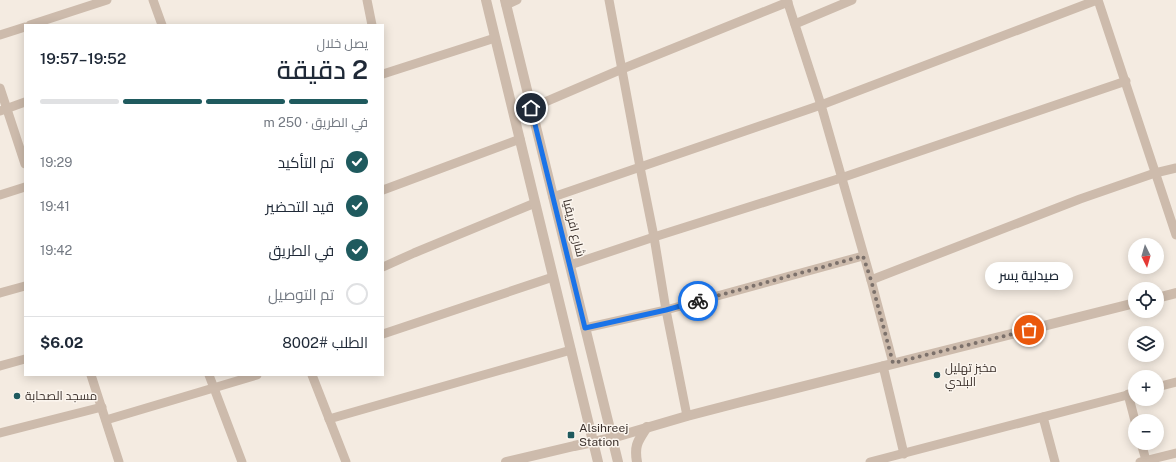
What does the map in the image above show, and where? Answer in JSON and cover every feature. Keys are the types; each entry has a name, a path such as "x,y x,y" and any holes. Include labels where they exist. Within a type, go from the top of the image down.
{"street":[{"path":"33,24 107,0"},
{"path":"153,0 162,24"},
{"path":"367,0 372,24"},
{"path":"486,0 598,462"},
{"path":"505,2 517,0"},
{"path":"609,0 687,416"},
{"path":"795,24 852,0"},
{"path":"553,197 821,105 1098,0 1176,234"},
{"path":"531,108 788,1 821,105 871,280 904,454"},
{"name":"شارع افريقيا","path":"505,2 618,462"},
{"path":"0,35 24,27"},
{"path":"384,74 495,38"},
{"path":"570,265 841,178 1126,81"},
{"path":"0,88 3,110 24,162"},
{"path":"3,110 24,102"},
{"path":"384,188 520,139"},
{"path":"871,280 1080,199 1156,173 1176,168"},
{"path":"0,195 24,187"},
{"path":"384,267 536,203"},
{"path":"585,328 666,310 863,256"},
{"path":"384,334 554,277"},
{"path":"0,293 24,286"},
{"path":"1164,296 1176,293"},
{"path":"506,462 612,438 687,416 1128,305"},
{"path":"329,419 572,350"},
{"path":"0,366 24,359"},
{"path":"91,376 119,462"},
{"path":"209,376 242,462"},
{"path":"106,420 255,376"},
{"path":"312,376 346,462"},
{"path":"1164,385 1176,382"},
{"path":"870,462 1128,395"},
{"path":"0,433 102,407"},
{"path":"1043,417 1055,462"},
{"path":"637,462 636,452 638,442 647,427"},
{"path":"1142,450 1143,461 1176,453"}],"way so far":[{"path":"698,301 863,256 871,280 893,363 1029,330"}],"place":[{"name":"صيدلية يسر","path":"1029,330"},
{"name":"مخبز تهليل البلدي","path":"937,375"},
{"name":"مسجد الصحابة","path":"17,396"},
{"name":"Alsihreej Station","path":"571,435"}],"route":[{"path":"531,108 585,328 666,310 698,301"}]}
